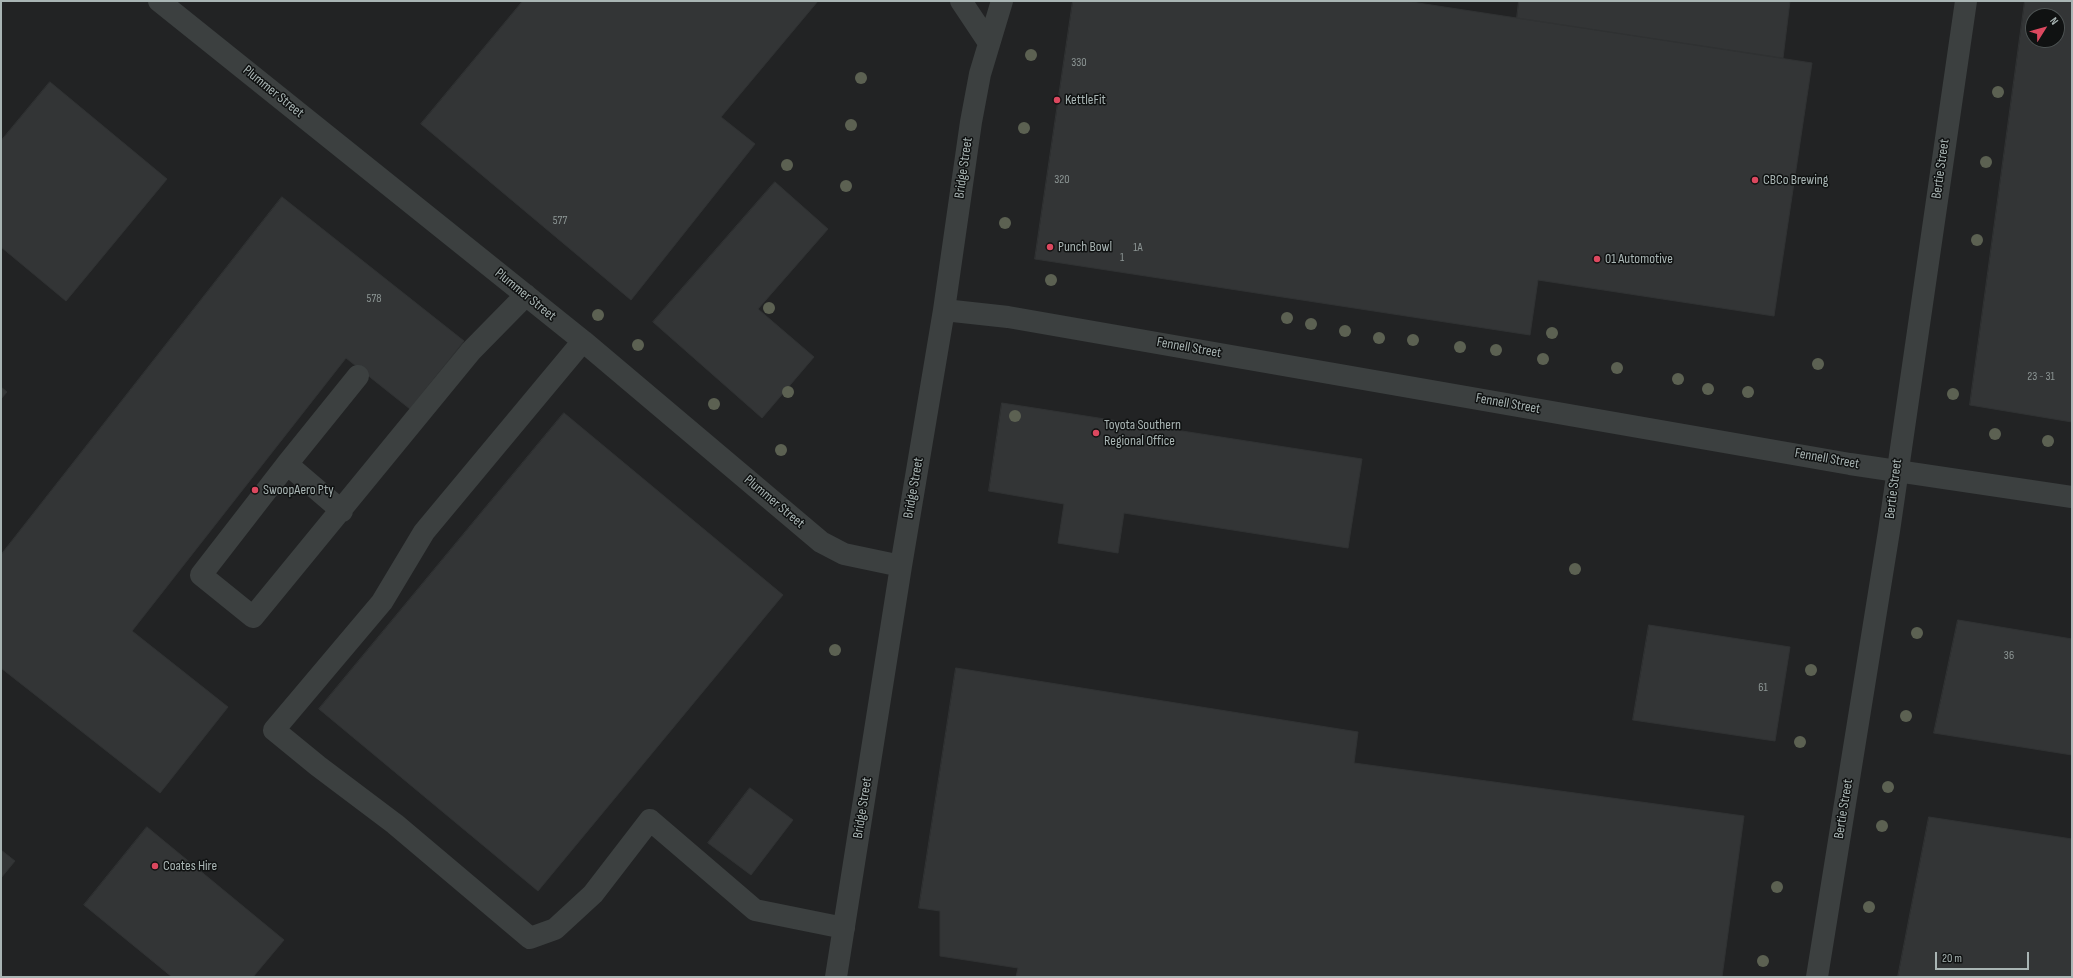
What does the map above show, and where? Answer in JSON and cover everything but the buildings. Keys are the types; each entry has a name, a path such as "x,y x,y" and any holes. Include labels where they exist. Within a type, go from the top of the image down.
{"street":[{"name":"Plummer Street","path":"159,1 584,341 822,542 844,554 901,566"},
{"path":"961,1 989,43"},
{"name":"Bridge Street","path":"836,977 901,566 944,310 971,122 989,43 1002,1"},
{"name":"Bertie Street","path":"1817,977 1887,539 1966,1"},
{"path":"358,376 287,464 201,575 253,618 342,511 471,351 526,295"},
{"name":"Fennell Street","path":"944,310 1016,318 1850,464 2072,497"},
{"path":"584,341 424,532 382,602 274,730 318,766 395,824 530,938 555,929 593,894 650,820 755,910 844,928"},
{"path":"287,464 342,511"}],"shaded area":[{"path":"1,1 2072,1 2072,977 1,977"}],"place":[{"name":"KettleFit","path":"1057,100"},
{"name":"CBCo Brewing","path":"1755,180"},
{"name":"Punch Bowl","path":"1050,247"},
{"name":"01 Automotive","path":"1597,259"},
{"name":"Toyota Southern Regional Office","path":"1096,433"},
{"name":"SwoopAero Pty","path":"255,490"},
{"name":"Coates Hire","path":"155,866"}]}
